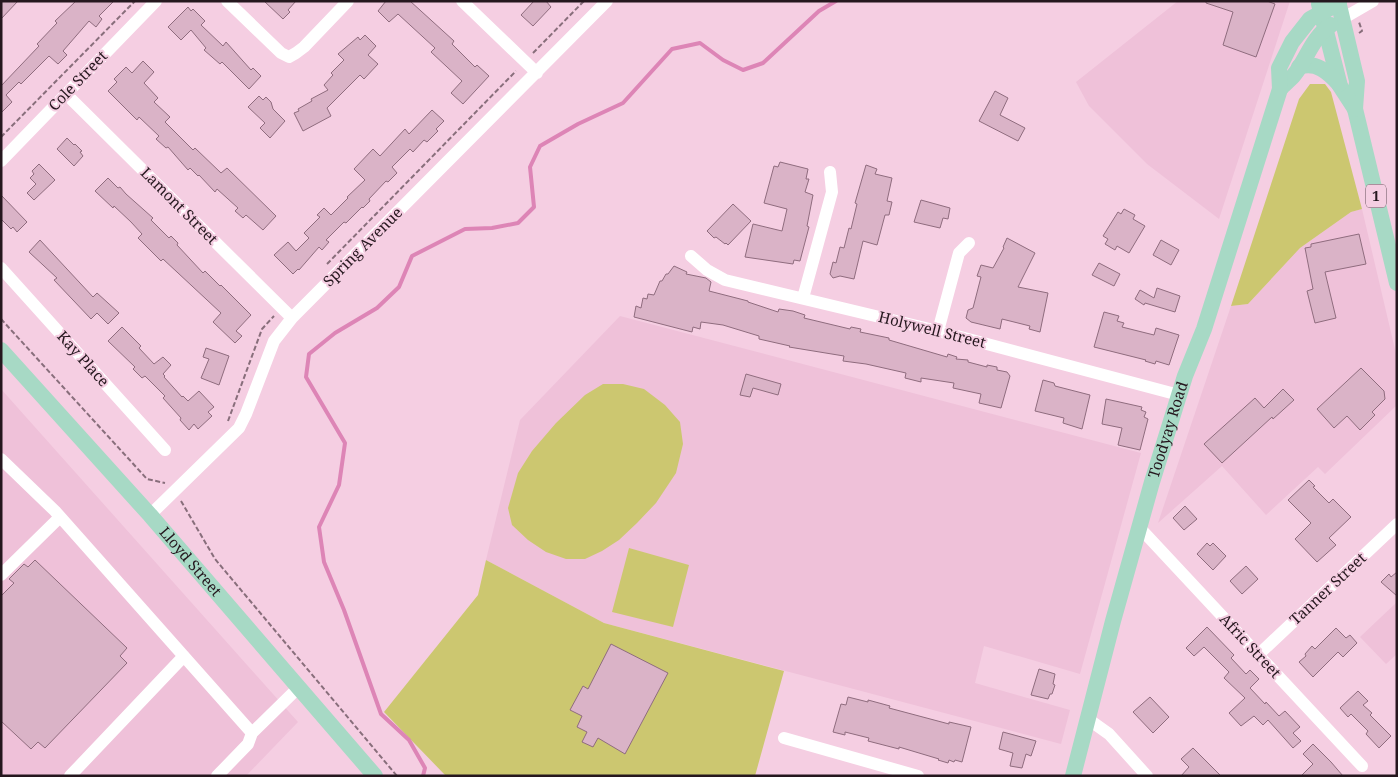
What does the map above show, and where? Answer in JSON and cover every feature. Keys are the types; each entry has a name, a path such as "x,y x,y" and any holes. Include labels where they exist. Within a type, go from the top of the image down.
{"main road":[{"name":"Toodyay Road","path":"1073,776 1139,527 1178,395 1204,329 1280,89 1279,68 1292,42 1320,7 1340,6"},
{"name":"Toodyay Road","path":"1280,89 1294,75 1312,44 1325,29 1340,6"},
{"name":"1","path":"1340,6 1357,81 1356,109 1394,262 1397,283"},
{"name":"1","path":"1320,7 1340,86 1356,109"},
{"path":"1299,67 1306,64 1325,70 1340,86"},
{"name":"Lloyd Street","path":"1,350 150,515 375,776"}],"street":[{"name":"Cole Street","path":"1,161 156,1"},
{"path":"227,1 281,53 289,57 304,47 348,1"},
{"path":"462,1 537,74"},
{"name":"Spring Avenue","path":"150,515 239,428 274,341 292,318 537,74 607,1"},
{"path":"1340,6 1373,1"},
{"name":"Lamont Street","path":"66,94 292,318"},
{"path":"803,298 832,192 830,172"},
{"path":"938,331 959,254 969,243"},
{"name":"Holywell Street","path":"691,256 707,270 725,280 938,331 1178,395"},
{"name":"Kay Place","path":"1,268 165,450"},
{"path":"1,459 60,517 252,733"},
{"path":"1,575 60,517"},
{"name":"Tanner Street","path":"1258,655 1397,524"},
{"name":"Afric Street","path":"1139,527 1362,766"},
{"path":"70,776 184,656"},
{"path":"218,776 248,744 252,733 299,687"},
{"path":"1088,719 1109,734 1147,776"},
{"path":"784,738 918,776"}],"path":[{"path":"1,138 135,1"},
{"path":"326,264 584,1"},
{"path":"226,424 262,330 278,313"},
{"path":"1,319 147,479 168,484 180,499 215,559 397,776"}],"shaded area":[{"path":"1178,1 1290,1 1219,219 1147,164 1089,106 1076,82"},
{"path":"1310,84 1325,84 1331,92 1362,209 1351,212 1300,248 1248,304 1231,306 1299,99"},
{"path":"1362,209 1397,358 1397,405 1325,474 1318,467 1266,515 1222,466 1158,523 1231,306 1248,304 1300,248 1351,212"},
{"path":"620,316 1141,453 1080,674 984,646 975,683 1070,710 1061,744 604,623 486,560 520,420"},
{"path":"603,384 623,384 644,389 665,405 680,422 683,444 676,473 656,503 637,523 619,540 602,551 585,559 566,559 546,552 528,540 512,525 508,508 518,473 532,451 556,423 585,395"},
{"path":"1,389 298,722 246,776 1,776"},
{"path":"629,548 689,565 673,627 612,612"},
{"path":"486,560 604,623 784,671 755,776 446,776 384,712 478,595"},
{"path":"1397,602 1397,654 1386,664 1360,637"}],"building":[{"path":"1,1 18,1 1,19"},
{"path":"76,1 114,1 99,16 102,19 96,27 89,21 63,51 67,55 58,64 49,56 21,84 19,82 6,95 12,102 1,113 1,86 39,46 37,44 57,23 55,21"},
{"path":"264,1 296,1 288,10 290,12 283,19"},
{"path":"386,1 410,1 454,41 452,44 475,67 477,65 489,76 463,104 451,93 462,81 431,52 435,48 398,14 389,22 378,11"},
{"path":"534,1 546,1 551,7 533,26 521,15"},
{"path":"1206,1 1267,1 1275,4 1256,57 1223,45 1233,12 1206,3"},
{"path":"188,7 191,11 193,9 205,21 201,25 223,46 226,42 251,70 253,68 261,76 249,89 222,62 220,64 204,50 206,48 191,30 181,40 168,27"},
{"path":"365,35 376,46 368,55 378,64 364,79 360,75 327,108 331,116 303,131 294,113 312,101 311,99 328,90 324,85 333,75 331,73 344,60 338,54 358,37 360,40"},
{"path":"143,61 154,72 144,83 158,98 154,102 170,117 165,122 193,150 195,148 221,173 227,168 276,216 263,230 246,215 243,218 235,211 238,208 217,189 215,192 199,175 190,168 188,170 168,147 166,148 156,139 159,136 139,117 137,120 108,91 117,82 114,79 126,67 132,73"},
{"path":"995,91 1008,98 1000,115 1025,128 1018,141 979,121"},
{"path":"259,96 263,100 266,97 271,102 273,109 285,121 270,138 260,128 265,123 248,107"},
{"path":"432,110 444,121 436,129 438,131 427,142 424,140 413,152 410,149 392,167 397,173 388,182 386,181 363,208 346,223 344,222 326,240 329,242 322,250 319,247 299,270 293,274 274,255 288,242 296,251 309,238 304,233 320,217 317,215 324,208 331,215 365,180 354,169 373,149 380,156 405,129 409,134"},
{"path":"67,138 82,151 80,152 83,156 74,166 57,149"},
{"path":"780,162 808,169 806,179 809,179 805,192 813,195 807,226 809,227 800,261 794,260 793,264 745,257 753,224 782,231 787,209 764,203 774,166 778,167"},
{"path":"39,164 55,180 34,200 27,193 36,184 30,178 34,174 32,171"},
{"path":"866,165 877,169 875,174 892,178 887,201 892,202 889,215 885,215 877,245 863,241 854,279 840,276 833,278 830,274 833,262 836,263 840,247 844,248 849,228 851,229 857,204 855,203"},
{"path":"108,178 153,218 151,220 169,238 171,236 178,243 177,245 203,273 205,271 221,285 251,315 236,331 242,336 235,343 213,322 221,313 163,259 161,261 138,238 142,234 131,222 95,191"},
{"path":"1,195 27,222 17,232 1,219"},
{"path":"921,200 950,208 948,219 943,218 940,228 914,222"},
{"path":"733,204 751,221 728,245 716,237 714,238 707,231"},
{"path":"1124,209 1135,215 1133,219 1145,226 1129,253 1117,246 1115,250 1105,244 1108,239 1103,236 1118,212 1121,214"},
{"path":"1359,234 1366,264 1325,272 1336,318 1315,323 1307,291 1313,289 1305,248 1311,247 1311,244"},
{"path":"1007,238 1035,253 1018,287 1048,293 1040,332 1029,329 1030,326 1002,319 1000,329 971,322 966,318 968,310 973,308 981,277 977,276 981,265 993,268 1004,248"},
{"path":"40,240 93,297 97,293 119,313 108,324 97,313 91,319 54,280 57,278 29,252"},
{"path":"1161,240 1179,250 1171,265 1153,255"},
{"path":"1099,263 1120,274 1114,286 1092,275"},
{"path":"674,266 687,272 686,274 706,278 711,282 709,291 748,301 778,312 779,309 793,311 805,315 804,318 850,329 851,327 861,329 860,332 889,338 889,340 947,357 948,354 957,357 956,359 968,360 968,362 987,367 987,365 997,367 997,370 1007,372 1010,376 1001,408 979,403 981,394 953,388 954,383 921,378 921,382 905,378 906,373 843,361 844,356 789,347 759,339 759,336 723,325 701,322 700,329 693,327 692,332 634,317 636,306 641,308 643,298 647,299 648,294 654,295 660,281"},
{"path":"1157,288 1180,296 1175,312 1145,303 1144,305 1135,299 1140,290 1154,298"},
{"path":"1104,312 1119,316 1117,321 1124,323 1122,327 1154,335 1156,328 1179,335 1169,365 1156,361 1155,364 1094,347"},
{"path":"122,327 141,346 139,348 154,364 163,357 171,365 163,374 164,377 182,397 188,401 199,391 214,407 208,412 212,416 198,429 194,424 189,430 163,398 165,396 145,376 142,378 133,369 135,367 108,341"},
{"path":"206,348 229,356 219,385 201,378 209,359 203,357"},
{"path":"1361,368 1384,391 1385,399 1372,412 1375,415 1360,430 1347,416 1334,428 1317,409"},
{"path":"746,374 781,384 778,395 753,388 750,397 740,395"},
{"path":"1043,380 1054,383 1055,386 1090,395 1082,429 1063,423 1064,418 1035,411"},
{"path":"1283,389 1294,400 1273,419 1272,417 1222,463 1204,444 1255,398 1264,408"},
{"path":"1106,399 1142,407 1141,410 1146,412 1144,417 1148,419 1140,450 1118,445 1122,428 1102,424"},
{"path":"1309,480 1315,486 1313,487 1329,503 1333,499 1351,517 1329,538 1336,545 1317,562 1295,539 1311,523 1288,500"},
{"path":"1185,506 1197,519 1184,530 1173,518"},
{"path":"1207,543 1210,546 1213,543 1226,556 1213,570 1197,554"},
{"path":"35,560 127,648 120,656 127,663 45,748 38,742 31,749 1,721 1,596 14,583 9,579 24,564 28,567"},
{"path":"1246,566 1258,579 1242,594 1230,581"},
{"path":"1397,572 1397,596 1381,582 1389,574 1391,577"},
{"path":"1207,627 1234,655 1231,658 1246,674 1250,670 1259,679 1250,688 1279,716 1285,711 1300,727 1293,733 1301,741 1293,748 1268,720 1263,725 1254,716 1241,726 1229,713 1245,698 1224,678 1229,672 1204,647 1194,656 1186,648"},
{"path":"1336,628 1346,638 1350,635 1357,643 1343,657 1338,652 1313,677 1299,662 1306,656 1305,654 1312,646 1315,649"},
{"path":"611,644 668,673 625,754 598,738 593,747 582,742 587,732 577,727 582,716 570,710 583,686 588,689"},
{"path":"1039,669 1055,674 1053,684 1055,685 1048,699 1031,695"},
{"path":"1358,691 1368,701 1363,705 1372,713 1370,715 1391,736 1379,748 1366,734 1368,731 1351,714 1348,717 1340,708"},
{"path":"848,697 868,702 868,700 890,706 889,708 949,724 949,722 971,727 962,762 949,760 948,763 899,747 899,749 868,741 869,738 845,732 845,735 833,732 841,704 846,705"},
{"path":"1150,697 1169,717 1153,733 1133,712"},
{"path":"1003,732 1036,741 1031,756 1026,754 1022,768 1010,766 1013,753 999,749"},
{"path":"1313,744 1343,776 1301,776 1313,764 1303,754"},
{"path":"1193,748 1221,776 1181,776 1189,767 1181,759"}],"waterway":[{"path":"423,776 425,768 409,740 381,714 344,610 324,562 319,527 339,485 345,443 306,377 309,354 335,333 377,308 399,287 412,256 465,229 492,228 518,223 534,207 530,167 540,146 578,124 623,103 672,49 700,43 723,60 743,70 763,63 819,11 836,1"}]}
